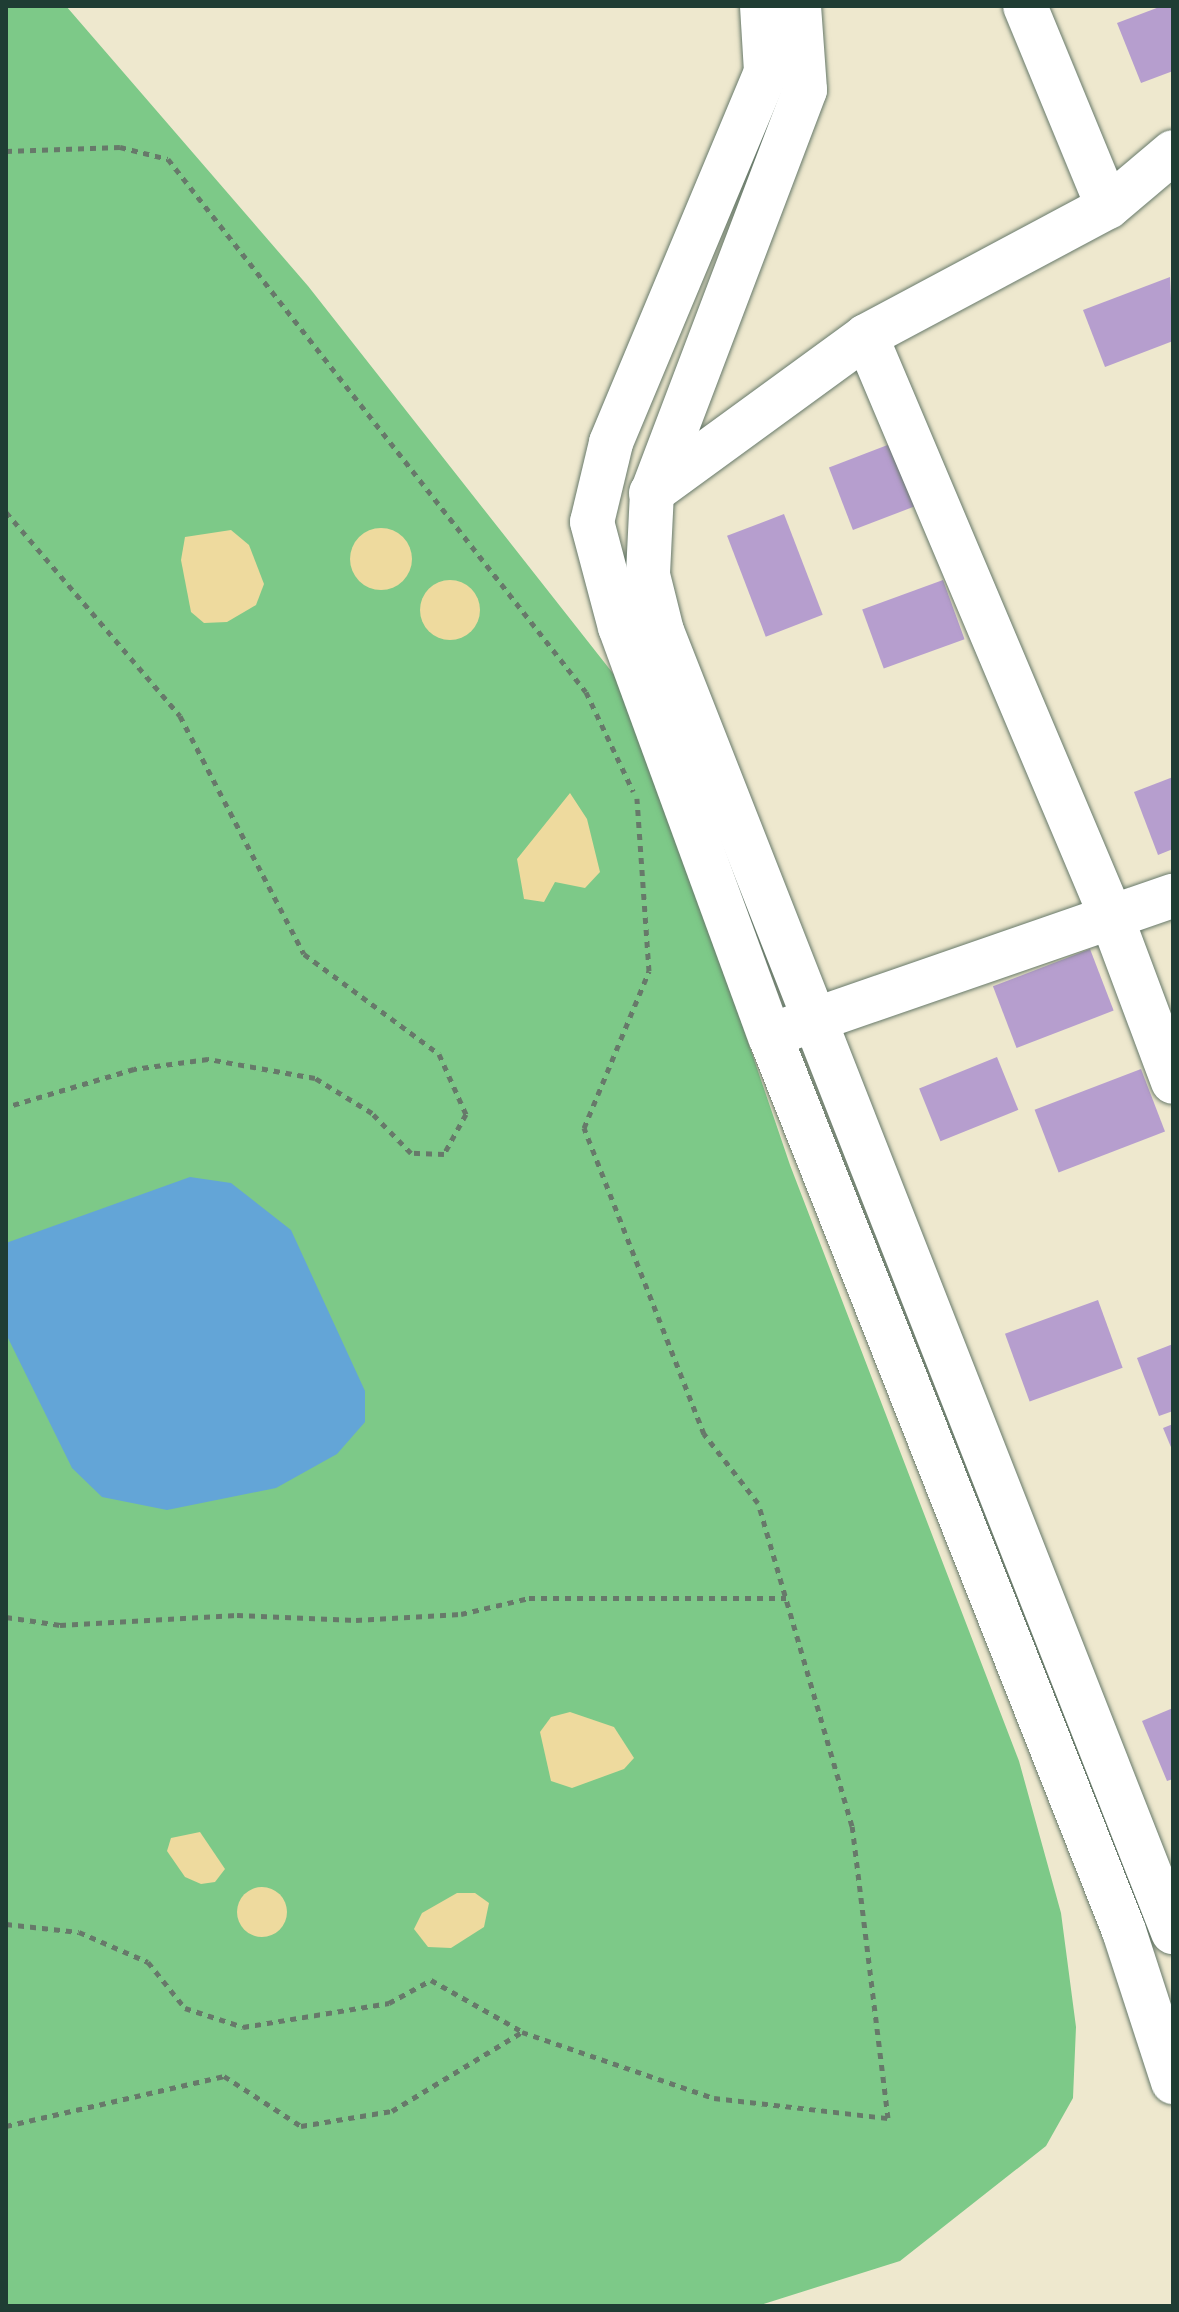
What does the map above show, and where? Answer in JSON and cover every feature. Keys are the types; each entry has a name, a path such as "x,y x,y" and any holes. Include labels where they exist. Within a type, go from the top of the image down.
{"street":[{"path":"762,6 766,72 611,443 592,522 620,627 770,1036 1124,1931 1173,2082"},
{"path":"799,6 808,60 795,127 652,492 648,575 662,631 819,1018 1171,1920 1124,1931"},
{"path":"1025,6 1108,207"},
{"path":"592,522 652,492 866,336 1108,207 1169,171"},
{"path":"866,336 1111,916 1173,1082"},
{"path":"770,1036 1173,896"}],"path":[{"path":"6,151 120,147 168,159 586,692 637,797 649,971 584,1128 704,1434 758,1503 852,1826 888,2118 714,2098 522,2032 431,1980 389,2003 243,2027 185,2008 148,1962 79,1932 6,1924"},
{"path":"6,512 180,716 304,954 439,1054 466,1114 444,1154 411,1153 372,1113 315,1078 208,1059 134,1069 6,1107"},
{"path":"637,797 648,801"},
{"path":"6,1617 60,1625 237,1615 356,1620 461,1614 529,1598 786,1598"},
{"path":"6,2126 224,2076 301,2126 392,2111 522,2032"}],"green space":[{"path":"6,6 66,6 308,286 630,695 790,1165 1019,1761 1061,1913 1076,2027 1073,2098 1046,2146 900,2261 757,2306 6,2306"}],"sand":[{"path":"381,528 393,530 403,537 410,547 410,571 403,581 393,588 381,590 369,588 359,581 352,571 350,559 352,547 359,537 369,530"},
{"path":"231,530 249,545 264,584 256,605 227,622 204,623 191,612 181,560 185,537"},
{"path":"450,580 461,582 471,589 478,599 478,621 471,631 461,638 450,640 439,638 429,631 422,621 420,610 422,599 429,589 439,582"},
{"path":"570,793 587,819 600,872 585,888 555,882 544,902 524,899 517,859"},
{"path":"570,1712 614,1727 634,1758 624,1769 572,1788 551,1781 540,1732 551,1717"},
{"path":"200,1832 225,1869 215,1882 201,1884 185,1877 167,1851 171,1838"},
{"path":"262,1887 279,1895 287,1912 279,1929 262,1937 245,1929 237,1912 245,1895"},
{"path":"457,1893 475,1893 489,1903 484,1927 451,1948 428,1947 414,1929 422,1913"}],"water":[{"path":"190,1177 231,1183 291,1230 365,1391 365,1422 337,1454 276,1488 167,1510 102,1497 72,1468 6,1334 6,1243"}],"building":[{"path":"1162,6 1173,6 1173,71 1141,83 1117,23"},
{"path":"1170,277 1173,341 1105,367 1083,310"},
{"path":"898,441 922,504 853,530 829,468"},
{"path":"784,514 823,615 766,637 727,536"},
{"path":"943,580 965,639 884,669 862,609"},
{"path":"1173,777 1173,849 1158,855 1134,792"},
{"path":"1090,949 1114,1011 1017,1048 993,986"},
{"path":"997,1057 1018,1110 940,1141 919,1088"},
{"path":"1141,1069 1165,1132 1059,1172 1035,1110"},
{"path":"1098,1300 1123,1368 1030,1402 1005,1334"},
{"path":"1173,1344 1173,1411 1159,1416 1137,1358"},
{"path":"1173,1424 1173,1452 1163,1428"},
{"path":"1173,1708 1173,1779 1167,1781 1142,1721"}]}
